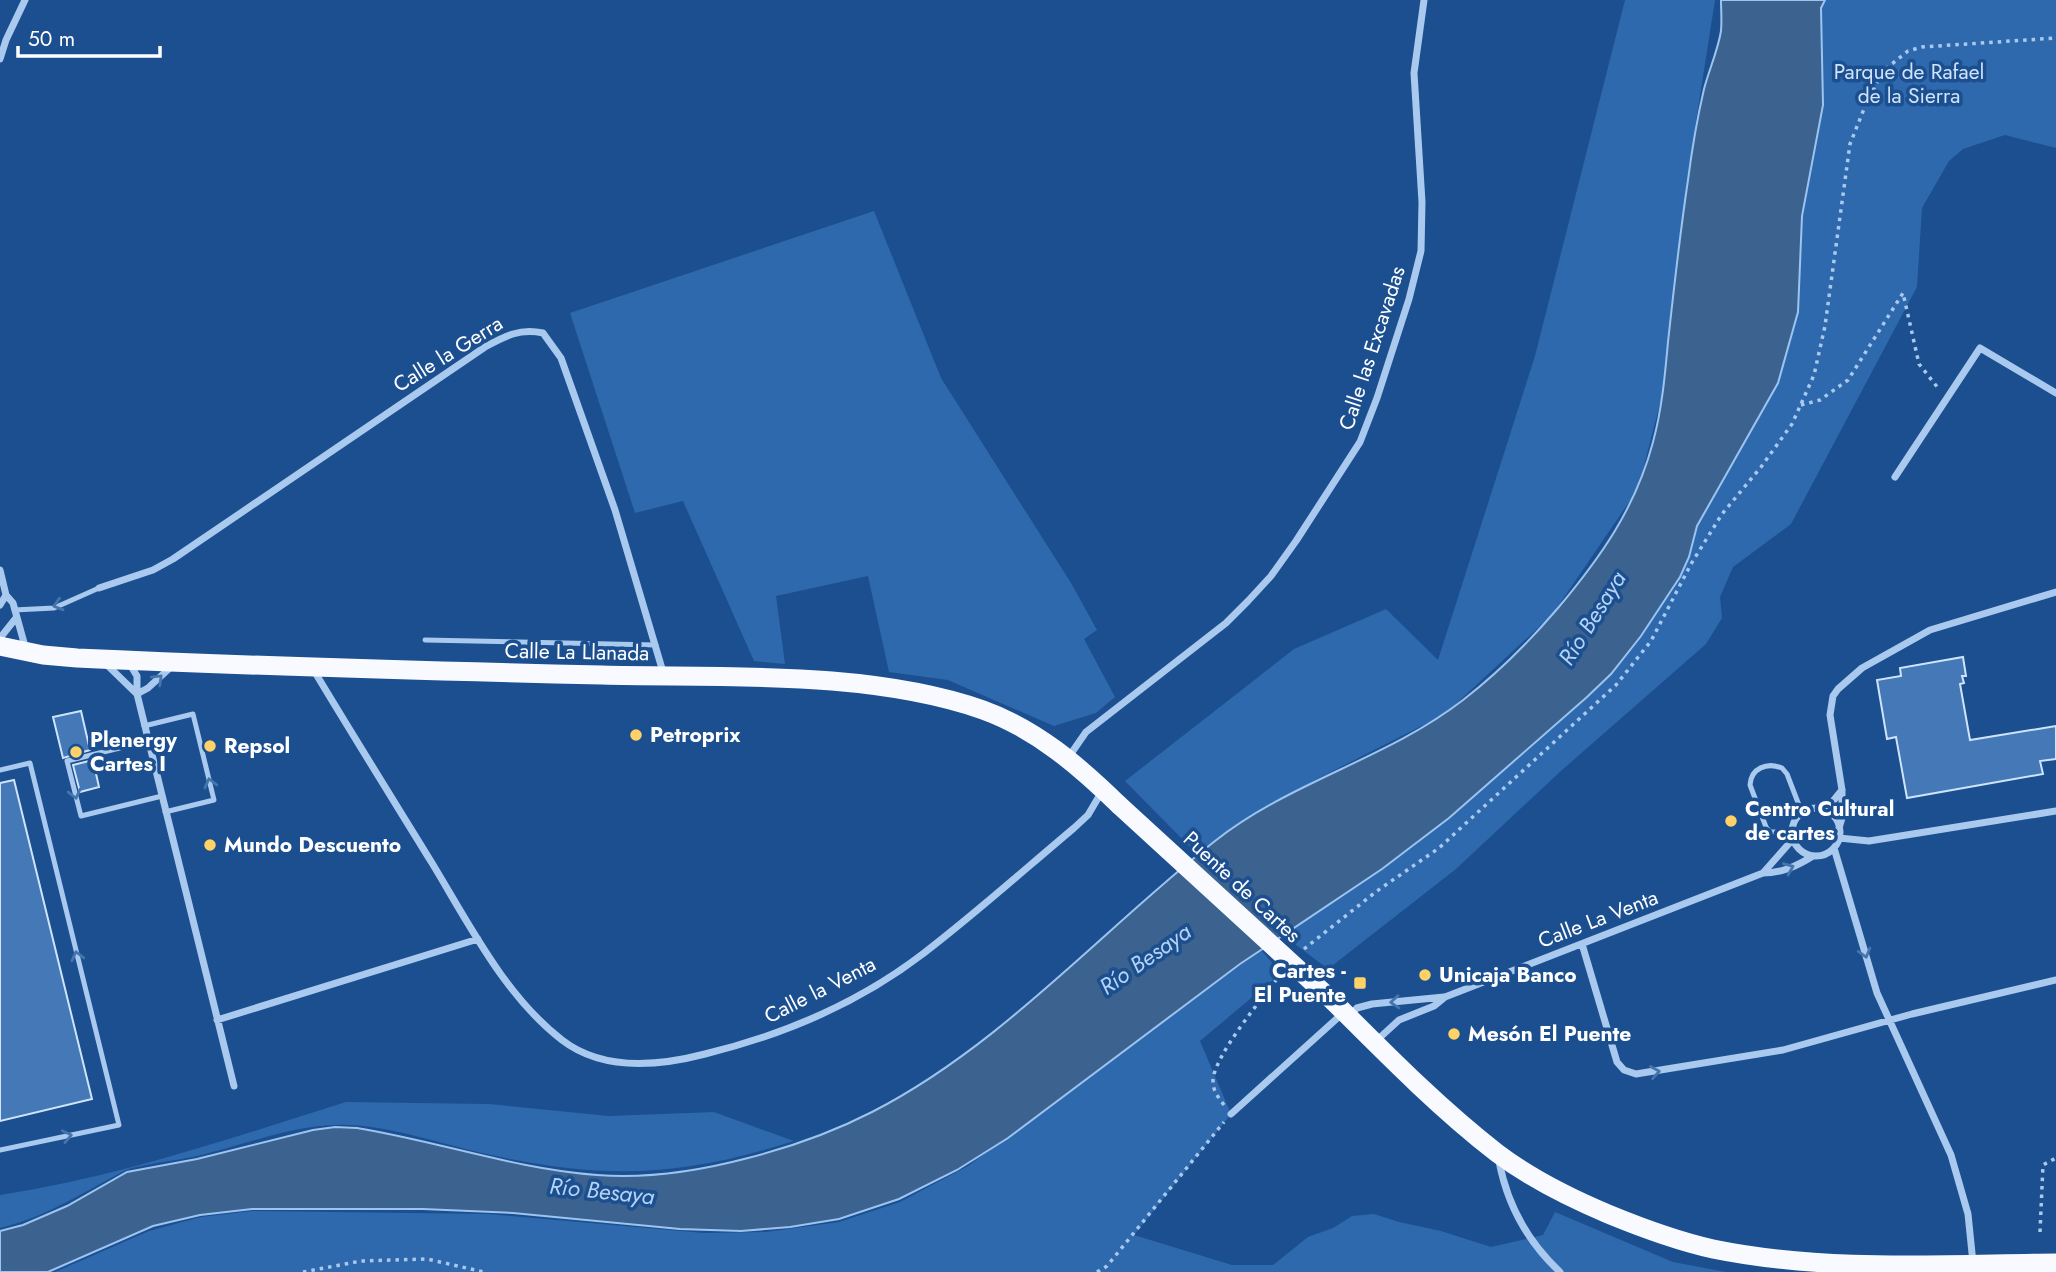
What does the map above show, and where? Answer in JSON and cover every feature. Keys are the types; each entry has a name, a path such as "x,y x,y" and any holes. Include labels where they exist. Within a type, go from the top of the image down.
{"highway":[{"name":"Calle La Llanada","path":"0,646 26,652 101,659 795,680 875,686 956,701 1002,717 1068,758 1119,805"},
{"name":"Puente de Cartes","path":"1119,805 1498,1154 1554,1188 1598,1210 1635,1226 1715,1250 1772,1259 1843,1264 2056,1263"}],"street":[{"path":"0,59 25,0"},
{"name":"Calle las Excavadas","path":"1068,758 1086,732 1226,623 1248,601 1271,576 1296,541 1360,442 1409,299 1421,251 1423,215 1414,73 1424,0"},
{"name":"Calle la Gerra","path":"99,588 162,566 485,347 518,331 531,330 543,333 561,358 615,510 664,676"},
{"path":"1895,477 1980,348 2056,393"},
{"path":"0,570 6,595 13,603 26,652"},
{"path":"1839,828 1832,816 1825,811 1813,809 1802,813 1794,823 1793,835 1802,852 1812,856 1822,855 1833,848 1839,838 1842,790 1830,715 1833,696 1847,680 1862,668 1930,630 2056,592"},
{"path":"0,605 6,595"},
{"path":"0,638 15,614"},
{"path":"101,659 137,694"},
{"path":"125,660 136,672 137,694 144,726 234,1086"},
{"path":"137,694 148,688 177,662"},
{"name":"Calle la Venta","path":"312,667 478,939 525,1006 564,1042 596,1057 634,1064 678,1061 754,1042 805,1022 855,997 922,955 1088,815 1102,789"},
{"path":"1825,811 1842,790"},
{"path":"1839,838 1869,841 2056,811"},
{"name":"Calle La Venta","path":"1763,873 1793,835"},
{"path":"1833,848 1877,993 1951,1155 1968,1214 1973,1264"},
{"name":"Calle La Venta","path":"1375,1043 1399,1020 1434,1006 1445,998 1763,873 1786,870 1812,856"},
{"path":"216,1020 478,939"},
{"path":"1582,944 1614,1053 1621,1068 1631,1073 1644,1074 1783,1050 1926,1010 2056,980"},
{"name":"Calle La Venta","path":"1231,1114 1342,1011 1372,1004 1445,998"},
{"path":"1498,1154 1505,1186 1517,1215 1542,1256 1560,1272"}],"lane":[{"path":"15,614 54,608 99,588"},
{"path":"425,640 656,645"},
{"path":"144,726 193,714 214,800 166,812"},
{"path":"148,741 67,761 81,816 162,796"},
{"path":"0,770 30,763 119,1125 0,1150"},
{"path":"1793,835 1770,832 1766,827 1750,783 1756,771 1769,765 1784,769 1802,813"}],"path":[{"path":"1302,951 1377,891 1439,848 1616,685 1651,641 1691,564 1722,513 1761,467 1792,424 1814,375 1825,327 1850,144 1883,71 1908,51 1922,47 2056,38"},
{"path":"1801,405 1820,400 1848,380 1903,293 1919,365 1946,398"},
{"path":"1097,1272 1107,1266 1231,1114 1214,1091 1216,1067 1281,973"},
{"path":"2040,1232 2043,1166 2056,1158"},
{"path":"303,1272 361,1261 427,1259 484,1272"}],"green space":[{"path":"1625,0 1715,0 1694,134 1662,396 1638,489 1552,615 1445,714 1315,780 1196,853 1125,781 1294,649 1386,609 1438,660 1535,356"},
{"name":"Parque de Rafael de la Sierra","path":"1825,0 2056,0 2056,148 2005,135 1963,149 1949,161 1922,208 1917,287 1791,524 1733,567 1720,597 1722,618 1706,644 1562,770 1456,869 1328,969 1283,935 1410,849 1572,711 1626,656 1675,587 1689,557 1697,526 1798,312 1802,216 1823,105 1821,8"},
{"path":"874,211 941,378 1071,583 1097,630 1084,639 1115,697 1096,713 1054,726 948,680 889,672 868,576 776,596 785,664 754,661 683,501 635,513 570,313"},
{"path":"1261,950 1281,973 1200,1041 1231,1114 1134,1235 1232,1265 1273,1265 1308,1237 1333,1228 1352,1216 1374,1214 1491,1247 1543,1235 1555,1212 1673,1262 1726,1272 55,1272 149,1231 201,1217 252,1211 488,1214 704,1233 766,1232 839,1222 900,1202 968,1166"},
{"path":"346,1102 489,1104 609,1116 714,1112 794,1141 713,1162 676,1168 602,1171 525,1162 371,1127 318,1126 197,1156 130,1169 49,1211 0,1228 0,1195 131,1167"}],"water":[{"name":"Río Besaya","path":"1721,0 1825,0 1821,8 1823,105 1802,216 1798,312 1778,383 1697,526 1689,557 1680,577 1641,636 1611,674 1449,818 1382,869 1240,964 1008,1138 957,1170 899,1199 839,1219 741,1231 680,1229 513,1213 423,1209 252,1209 200,1215 153,1226 48,1272 0,1272 0,1231 23,1225 67,1206 127,1172 197,1159 313,1130 357,1128 536,1167 616,1176 654,1175 711,1167 780,1149 827,1132 872,1112 919,1085 964,1054 1050,985 1173,875 1244,820 1403,738 1434,721 1463,700 1524,645 1574,589 1627,510 1646,466 1661,405 1691,157 1704,89 1721,31"}],"building":[{"path":"1963,657 1966,676 1962,676 1964,683 1960,684 1970,740 2056,726 2056,759 2040,761 2043,774 1907,798 1896,737 1887,739 1877,680 1901,676 1900,668"},
{"path":"81,711 90,750 63,758 53,717"},
{"path":"93,760 99,787 80,792 73,765"},
{"path":"14,780 92,1099 0,1121 0,783"}],"place":[{"name":"Petroprix","path":"636,735"},
{"name":"Repsol","path":"210,746"},
{"name":"Plenergy Cartes I","path":"76,752"},
{"name":"Centro Cultural de cartes","path":"1731,821"},
{"name":"Mundo Descuento","path":"210,845"},
{"name":"Unicaja Banco","path":"1425,975"},
{"name":"Cartes - El Puente","path":"1360,983"},
{"name":"Mesón El Puente","path":"1454,1034"}]}
